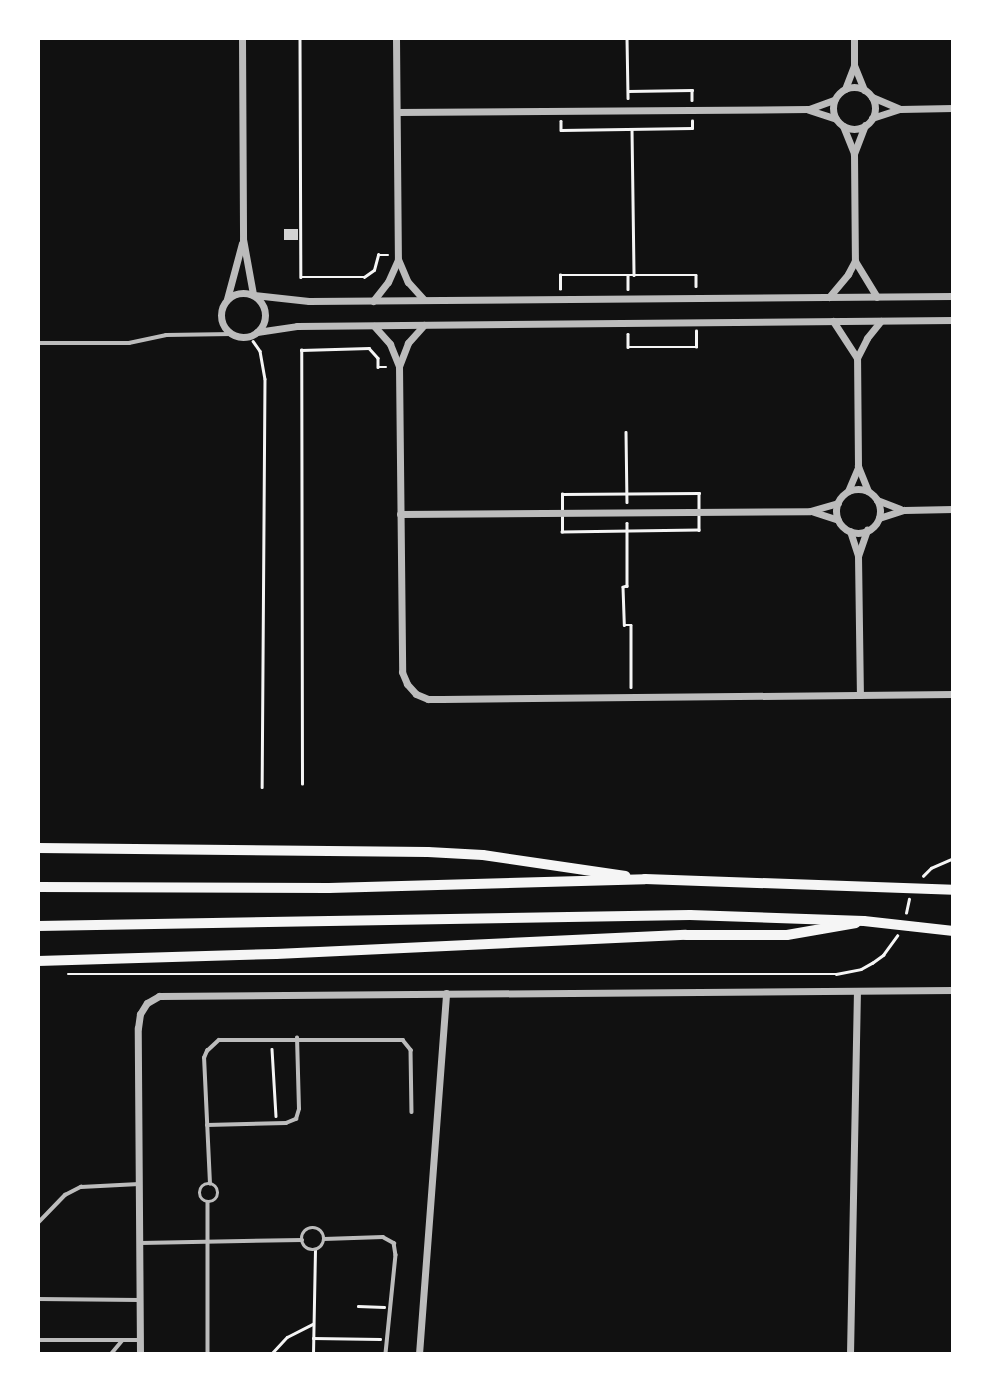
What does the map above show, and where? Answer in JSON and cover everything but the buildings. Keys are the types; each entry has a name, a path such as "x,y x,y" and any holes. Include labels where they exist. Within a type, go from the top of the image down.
{"highway":[{"path":"38,848 428,852 524,860 645,879"},
{"path":"38,887 329,888 645,879 953,890"},
{"path":"38,926 690,915 863,921 953,931"},
{"path":"38,961 289,954 686,935 787,935 815,933 863,921"}],"street":[{"path":"242,38 243,239 253,294 261,300 266,317 253,334"},
{"path":"396,38 398,257 408,282 424,300"},
{"path":"397,112 808,109 834,100 845,89 854,65 854,38"},
{"path":"854,65 864,90 872,97 900,109"},
{"path":"845,89 864,90"},
{"path":"872,97 872,118"},
{"path":"834,100 836,119"},
{"path":"828,297 844,280 855,261 855,153 865,125 872,118 900,109 953,108"},
{"path":"808,109 836,119 843,126 855,153"},
{"path":"843,126 853,129 865,125"},
{"path":"243,239 221,314 222,322 232,334 253,334 297,326 953,320"},
{"path":"373,301 388,282 398,257"},
{"path":"855,261 877,297"},
{"path":"227,299 239,292 309,301 953,296"},
{"path":"833,321 857,358"},
{"path":"881,321 867,338 857,358 859,466 868,491 877,500 904,510"},
{"path":"373,326 390,344 399,366"},
{"path":"424,326 408,343 399,366 402,672 407,684 416,694 428,699 953,694"},
{"path":"400,514 810,511 838,503 847,492 859,466"},
{"path":"847,492 858,489 868,491"},
{"path":"877,500 878,518"},
{"path":"838,503 838,520"},
{"path":"858,556 867,530 878,518 904,510 953,509"},
{"path":"810,511 838,520 850,531 858,556 860,695"},
{"path":"850,531 867,530"},
{"path":"850,1353 857,990"},
{"path":"140,1353 138,1028 140,1014 147,1003 159,996 953,990"},
{"path":"419,1353 446,993"}],"lane":[{"path":"38,343 129,343 166,335 232,334"},
{"path":"207,1125 291,1122 299,1115 297,1038"},
{"path":"208,1202 215,1199 218,1192 211,1184 204,1067 207,1051 219,1040 402,1040 411,1050 412,1112"},
{"path":"38,1223 65,1195 81,1186 139,1184"},
{"path":"208,1353 208,1202 200,1194 203,1186 211,1184"},
{"path":"315,1228 324,1239 316,1250 306,1248 302,1240 305,1231 315,1228"},
{"path":"324,1239 383,1237 394,1243 386,1353"},
{"path":"139,1243 302,1240"},
{"path":"38,1298 139,1300"},
{"path":"38,1340 140,1340"},
{"path":"111,1353 123,1340"}],"path":[{"path":"300,38 301,277 364,277 374,270 378,255 398,257"},
{"path":"627,38 634,275"},
{"path":"560,299 560,275 696,275 696,298"},
{"path":"253,334 260,351 265,379 261,787"},
{"path":"302,785 301,350 369,348 378,358 378,367 399,366"},
{"path":"626,432 628,586 623,587 624,625 631,625 632,697"},
{"path":"57,974 836,974 861,970 883,955"},
{"path":"272,1038 277,1123"},
{"path":"313,1353 316,1250"},
{"path":"358,1306 390,1307"},
{"path":"271,1353 287,1337 314,1323"},
{"path":"313,1338 387,1339"}]}
